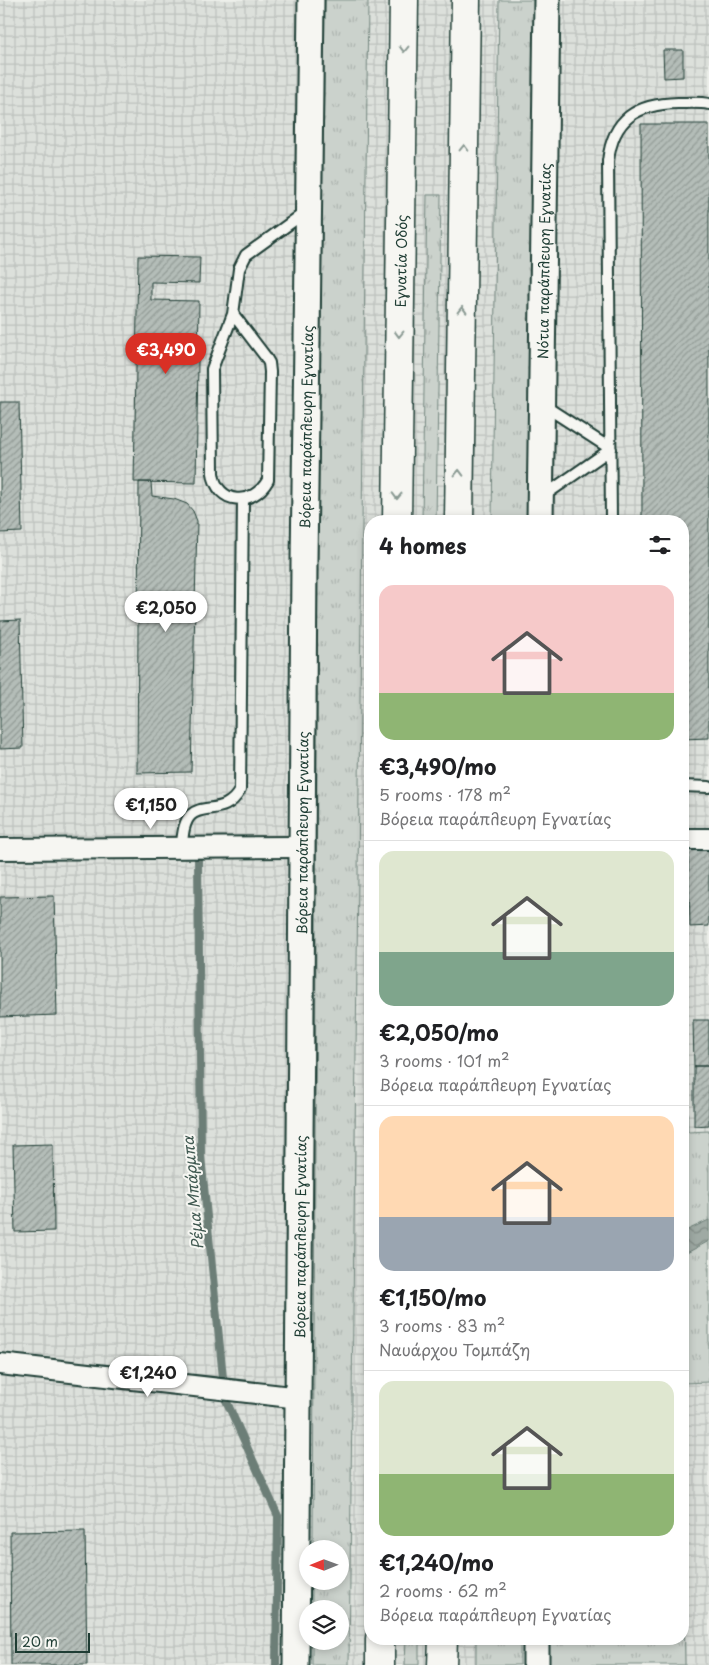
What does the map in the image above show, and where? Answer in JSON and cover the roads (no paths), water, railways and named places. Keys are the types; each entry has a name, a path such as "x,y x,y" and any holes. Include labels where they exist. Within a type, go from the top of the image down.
{"highway":[{"name":"Εγνατία Οδός","path":"397,515 404,0"},
{"path":"459,515 466,0"},
{"path":"380,1645 380,1665"},
{"path":"442,1665 443,1645"}],"street":[{"name":"Βόρεια παράπλευρη Εγνατίας","path":"296,1665 300,1398 304,560 310,209 311,0"},
{"name":"Νότια παράπλευρη Εγνατίας","path":"541,510 547,0"},
{"path":"689,839 709,839"},
{"path":"0,849 302,847"},
{"path":"0,1364 300,1398"},
{"path":"536,1645 536,1665"}],"lane":[{"path":"611,515 612,449 608,230 608,161 610,146 615,133 634,112 661,104 709,104"},
{"path":"233,314 265,356 269,363 270,372 268,480 258,493 243,499 231,498 224,494 214,481 212,369 233,314 239,269 246,255 310,209"},
{"path":"542,405 612,449"},
{"path":"541,510 612,449"},
{"path":"182,848 184,826 193,814 200,810 223,807 236,798 240,790 243,499"},
{"path":"689,786 709,787"}],"water":[{"path":"709,1220 709,1241 689,1252 689,1229"}],"waterway":[{"name":"Ρέμα Μπάρμπα","path":"198,857 201,1156 225,1398 278,1516 276,1665"}]}
